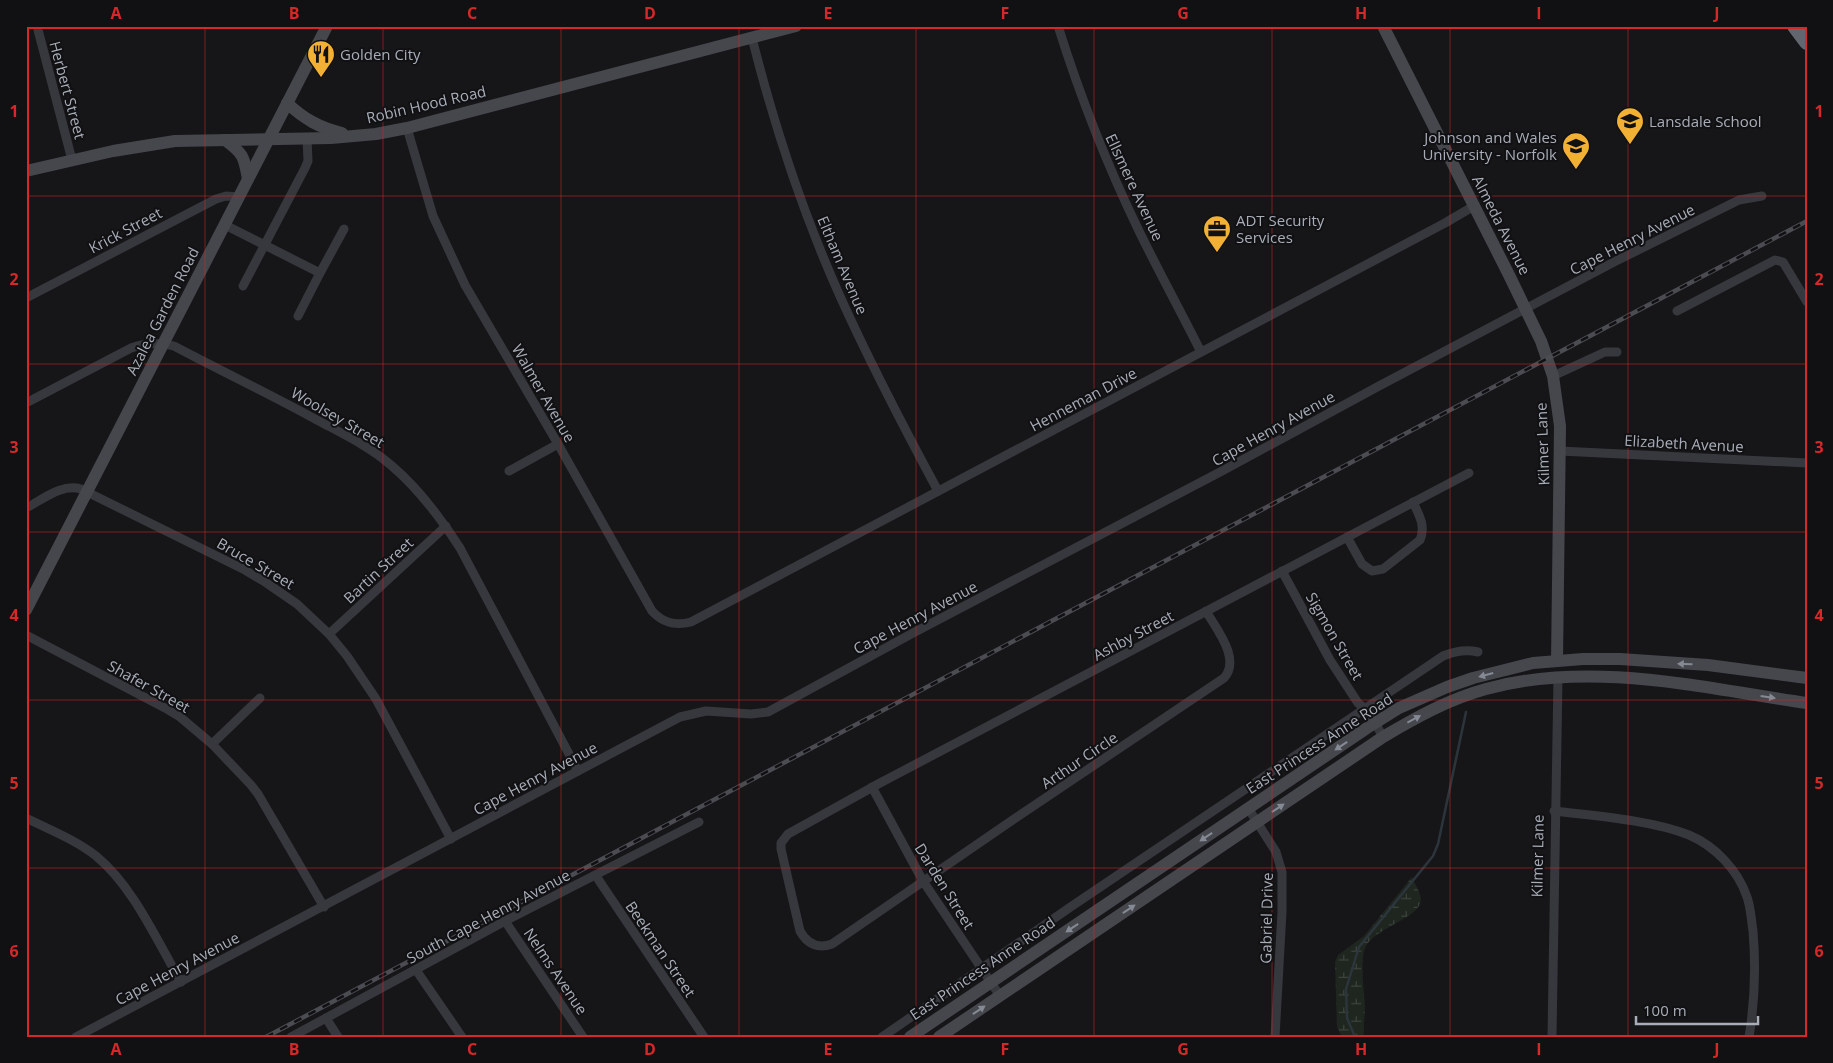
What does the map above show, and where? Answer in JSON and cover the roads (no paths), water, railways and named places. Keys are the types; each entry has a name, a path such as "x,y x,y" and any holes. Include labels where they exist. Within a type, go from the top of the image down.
{"highway":[{"path":"1795,26 1807,42"}],"main road":[{"name":"Azalea Garden Road","path":"26,610 327,26"},
{"name":"Robin Hood Road","path":"26,171 72,160 175,141 307,138 376,134 407,128 796,26"},
{"name":"Almeda Avenue","path":"1382,26 1474,206 1548,359"},
{"path":"287,103 303,117 320,127 354,136"},
{"path":"225,140 240,151 245,160 248,179"},
{"name":"Kilmer Lane","path":"1548,359 1558,408 1560,451 1557,669"},
{"path":"1557,669 1583,659 1620,659 1708,665 1807,678"},
{"name":"East Princess Anne Road","path":"910,1037 1375,723 1399,708 1447,687 1472,678 1534,663 1585,676 1652,680 1807,703"},
{"name":"East Princess Anne Road","path":"939,1037 1383,738 1434,709 1463,697 1485,689 1533,679 1557,669"}],"street":[{"name":"Herbert Street","path":"37,26 72,160"},
{"name":"Ellsmere Avenue","path":"1058,26 1096,134 1111,169 1139,231 1201,352"},
{"name":"Eltham Avenue","path":"752,38 786,155 838,292 888,398 938,491"},
{"name":"Walmer Avenue","path":"407,128 423,188 448,251 474,302 558,444 652,611 662,620 675,624 691,622 704,615"},
{"path":"243,286 305,168 308,161 307,138"},
{"name":"Krick Street","path":"26,298 216,198 226,196 239,197"},
{"name":"Cape Henry Avenue","path":"76,1037 680,717 706,711 751,714 768,712 913,633 1222,471 1524,309 1739,200 1762,196"},
{"name":"Henneman Drive","path":"704,615 1474,206"},
{"path":"225,224 264,246 320,273"},
{"path":"298,316 344,229"},
{"path":"1677,311 1775,260 1783,262 1807,302"},
{"name":"Woolsey Street","path":"26,403 131,348 149,343 164,343 174,346 358,442 377,454 424,497 460,548 578,771"},
{"path":"1553,376 1605,352 1618,352"},
{"path":"509,471 558,444"},
{"name":"Elizabeth Avenue","path":"1560,451 1807,463"},
{"name":"Ashby Street","path":"887,906 832,944 819,947 813,945 804,938 800,931 780,849 781,843 788,834 872,787 1469,473"},
{"name":"Bruce Street","path":"26,508 62,489 77,488 117,505 265,582 297,604 329,634 347,656 376,699 451,839"},
{"path":"1347,537 1362,564 1367,569 1372,571 1383,570 1420,540 1423,528 1422,521 1413,502"},
{"name":"Bartin Street","path":"329,634 446,526"},
{"name":"Sigmon Street","path":"1282,571 1330,660 1358,702 1365,708 1383,738"},
{"name":"Arthur Circle","path":"887,906 1224,678 1230,667 1230,654 1206,612"},
{"name":"Shafer Street","path":"26,635 165,708 180,717 212,744 258,794 324,907"},
{"path":"882,1037 1443,656 1454,651 1478,652"},
{"name":"Kilmer Lane","path":"1552,1037 1557,669"},
{"path":"212,744 260,698"},
{"name":"Darden Street","path":"872,787 924,880 1000,996"},
{"name":"Gabriel Drive","path":"1248,808 1276,852 1282,872 1275,1037"},
{"path":"1554,812 1673,829 1702,841 1728,863 1742,886 1750,910 1756,980 1749,1037"},
{"path":"26,818 82,846 108,867 130,893 181,982"},
{"name":"South Cape Henry Avenue","path":"290,1037 505,921 699,822"},
{"name":"Beekman Street","path":"596,876 704,1037"},
{"name":"Nelms Avenue","path":"505,921 583,1037"},
{"path":"416,970 462,1037"},
{"path":"326,1018 338,1037"}],"waterway":[{"path":"1355,1037 1347,1018 1346,989 1359,947 1433,856 1438,844 1466,712"}],"railway":[{"path":"266,1037 1807,221"}],"place":[{"name":"Golden City","path":"321,78"},
{"name":"Lansdale School","path":"1630,145"},
{"name":"Johnson and Wales University - Norfolk","path":"1576,170"},
{"name":"ADT Security Services","path":"1217,253"}]}
